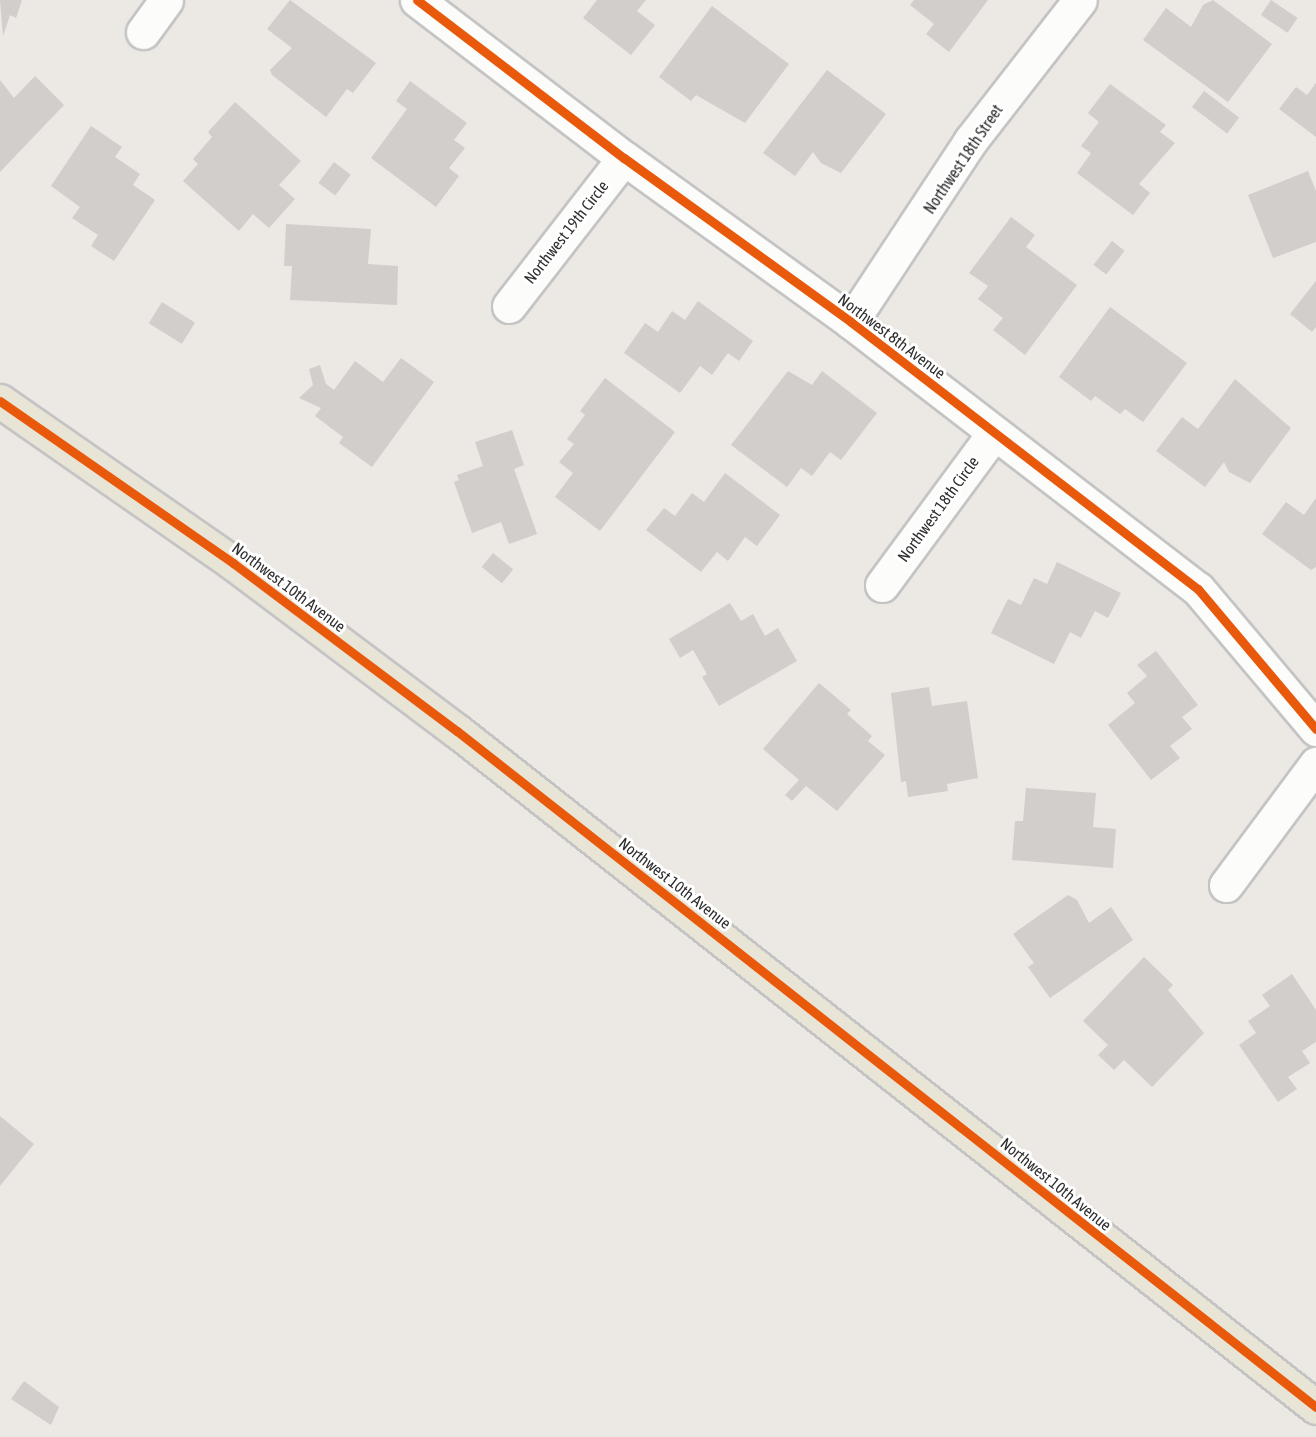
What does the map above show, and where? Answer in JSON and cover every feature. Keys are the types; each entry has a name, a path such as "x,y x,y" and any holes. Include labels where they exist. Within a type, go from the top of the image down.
{"main road":[{"name":"Northwest 10th Avenue","path":"0,401 233,563 457,731 1316,1407"}],"street":[{"path":"143,32 166,0"},
{"name":"Northwest 8th Avenue","path":"417,0 624,158 851,322 1198,589 1316,729"},
{"name":"Northwest 18th Street","path":"851,322 888,273 971,140 1080,0"},
{"name":"Northwest 19th Circle","path":"508,306 624,158"},
{"name":"Northwest 18th Circle","path":"882,585 994,433"},
{"path":"1226,885 1316,765"}],"building":[{"path":"0,0 22,0 16,18 10,15 3,36"},
{"path":"290,0 376,63 353,93 347,89 326,117 272,75 270,70 292,48 267,29"},
{"path":"597,0 646,0 637,11 655,25 631,55 583,18"},
{"path":"914,0 988,0 949,52 926,34 934,24 910,5"},
{"path":"1213,0 1272,44 1228,102 1143,40 1166,8 1191,27 1203,5"},
{"path":"1271,0 1298,18 1287,33 1261,15"},
{"path":"712,6 789,64 745,123 696,95 691,101 659,77"},
{"path":"827,70 886,114 841,173 821,163 813,152 795,176 763,153"},
{"path":"35,76 64,105 0,172 0,80 14,98"},
{"path":"410,81 467,123 454,140 465,148 449,168 459,176 436,207 371,158 407,109 396,101"},
{"path":"1316,83 1316,137 1279,109 1296,87 1307,95"},
{"path":"1110,84 1166,125 1160,132 1175,143 1139,184 1150,193 1133,215 1077,173 1091,153 1081,146 1099,122 1088,113"},
{"path":"1204,91 1239,117 1227,133 1192,107"},
{"path":"235,102 301,161 279,185 295,199 269,228 253,214 239,231 183,181 198,164 193,159 212,137 208,132"},
{"path":"91,126 122,147 115,157 140,174 133,185 155,200 114,261 91,246 98,235 72,218 80,207 51,186"},
{"path":"334,162 351,175 335,195 318,183"},
{"path":"1308,171 1316,191 1316,242 1273,258 1248,195"},
{"path":"1011,217 1035,235 1026,247 1077,285 1025,355 993,330 1003,318 978,299 988,286 969,273"},
{"path":"286,224 371,229 368,264 398,266 397,305 290,300 292,266 284,266"},
{"path":"1112,241 1125,251 1106,274 1094,265"},
{"path":"1316,281 1316,327 1312,332 1290,314"},
{"path":"698,301 753,341 739,361 728,353 712,375 700,366 680,393 624,353 645,323 658,332 672,311 685,320"},
{"path":"162,302 195,323 182,344 149,323"},
{"path":"1110,307 1187,363 1143,422 1125,409 1120,414 1095,396 1091,401 1059,377"},
{"path":"401,358 434,382 372,467 339,443 343,437 315,416 321,408 299,398 313,385 309,369 320,365 326,384 334,390 355,361 383,382"},
{"path":"788,371 812,385 822,371 877,413 841,460 830,452 812,476 801,468 787,487 731,445"},
{"path":"605,378 675,432 600,531 555,497 573,473 559,462 574,444 567,439 585,415 580,411"},
{"path":"1235,379 1291,428 1250,483 1229,472 1224,462 1205,487 1156,451 1182,417 1198,429"},
{"path":"512,430 524,465 514,469 537,534 509,544 501,522 472,533 454,482 459,480 457,475 483,466 475,442"},
{"path":"725,473 780,515 757,546 745,537 728,561 717,552 701,572 646,530 664,508 675,516 692,493 704,502"},
{"path":"1316,498 1316,567 1311,570 1262,534 1286,502 1304,515"},
{"path":"493,553 513,569 502,583 482,567"},
{"path":"1057,562 1121,593 1108,618 1095,611 1081,638 1070,632 1054,664 991,633 1008,599 1021,605 1034,578 1047,584"},
{"path":"730,603 741,621 753,614 765,636 778,628 797,661 719,706 702,677 707,674 693,650 680,658 669,639"},
{"path":"1156,651 1198,705 1182,717 1192,729 1170,746 1180,758 1151,780 1108,725 1135,703 1127,693 1147,676 1137,665"},
{"path":"819,683 851,710 847,714 872,736 868,741 885,755 837,811 806,786 792,801 785,795 799,780 763,749"},
{"path":"929,687 932,706 967,701 978,778 947,784 948,791 908,797 906,781 901,782 891,693"},
{"path":"1026,788 1096,793 1093,827 1116,829 1113,868 1012,860 1015,821 1023,821"},
{"path":"1068,895 1077,900 1089,923 1111,907 1133,940 1050,998 1028,967 1034,963 1013,934"},
{"path":"1144,957 1173,985 1168,990 1204,1033 1152,1087 1124,1060 1114,1070 1098,1055 1108,1045 1083,1021"},
{"path":"1292,974 1316,1010 1316,1042 1302,1051 1310,1063 1288,1077 1297,1089 1278,1102 1239,1045 1256,1033 1248,1021 1270,1006 1262,995"},
{"path":"0,1116 34,1144 0,1186"},
{"path":"24,1381 59,1407 51,1425 11,1399"}],"cycle path":[{"path":"417,0 624,158 851,322 1198,589 1316,729"},
{"path":"0,401 233,563 457,731 1316,1407"}]}
